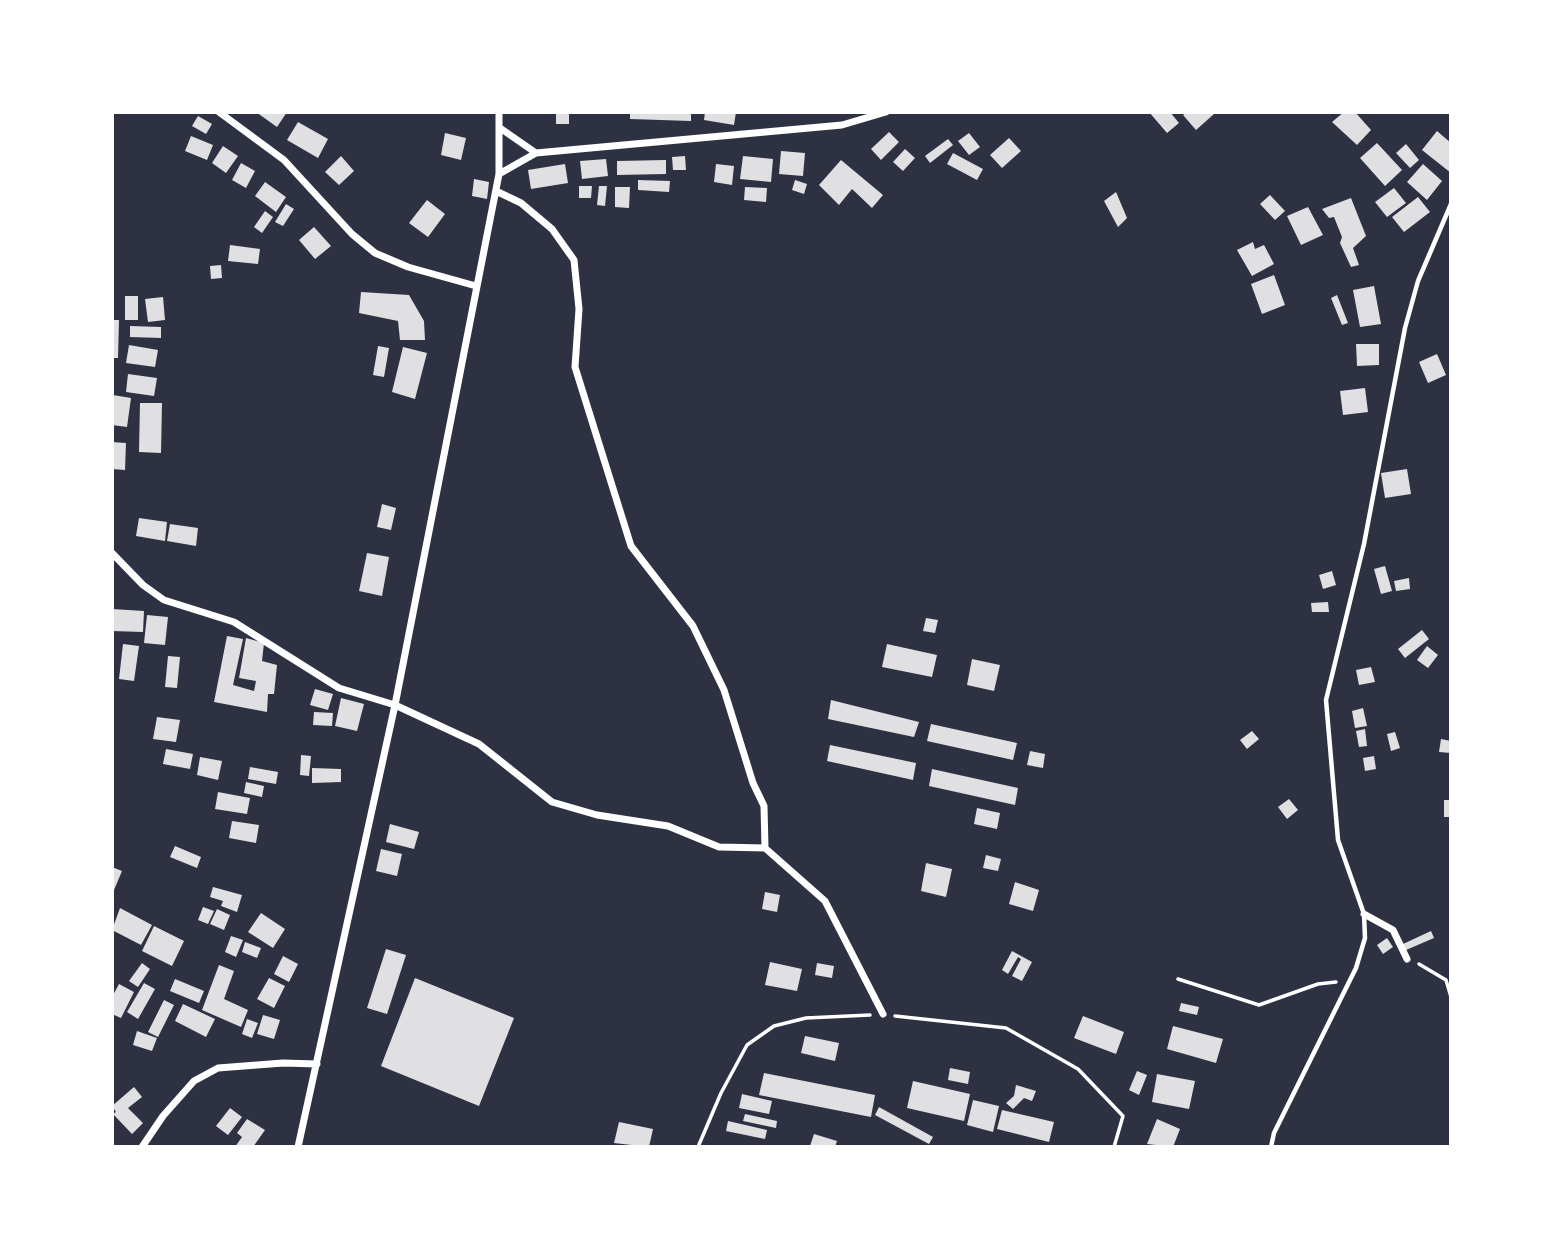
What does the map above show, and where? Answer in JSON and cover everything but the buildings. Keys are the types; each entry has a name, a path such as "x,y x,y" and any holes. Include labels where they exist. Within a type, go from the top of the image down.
{"street":[{"path":"219,112 284,160 352,234 375,253 408,267 476,286"},
{"path":"298,1147 395,705 496,191 499,174 499,112"},
{"path":"499,174 536,153 842,125 886,112"},
{"path":"500,128 536,153"},
{"path":"496,191 521,202 552,229 574,260 579,309 575,367 631,547 693,626 724,690 753,783 764,806 765,848"},
{"path":"112,552 143,585 164,600 234,622 339,688 395,705 479,744 552,802 597,815 668,826 719,847 765,848 825,901 883,1014"},
{"path":"1364,914 1393,930 1407,959"},
{"path":"142,1147 163,1116 194,1081 218,1068 283,1063 317,1065"}],"lane":[{"path":"1271,1147 1274,1133 1349,983 1365,938 1364,914 1338,840 1326,700 1364,544 1405,328 1418,281 1451,204"}],"path":[{"path":"1407,959 1446,980 1451,996"},
{"path":"1178,979 1259,1005 1318,984 1349,983"},
{"path":"698,1147 721,1093 747,1045 774,1026 806,1018 883,1014 1006,1028 1042,1048 1078,1069 1123,1116 1114,1147"}]}
